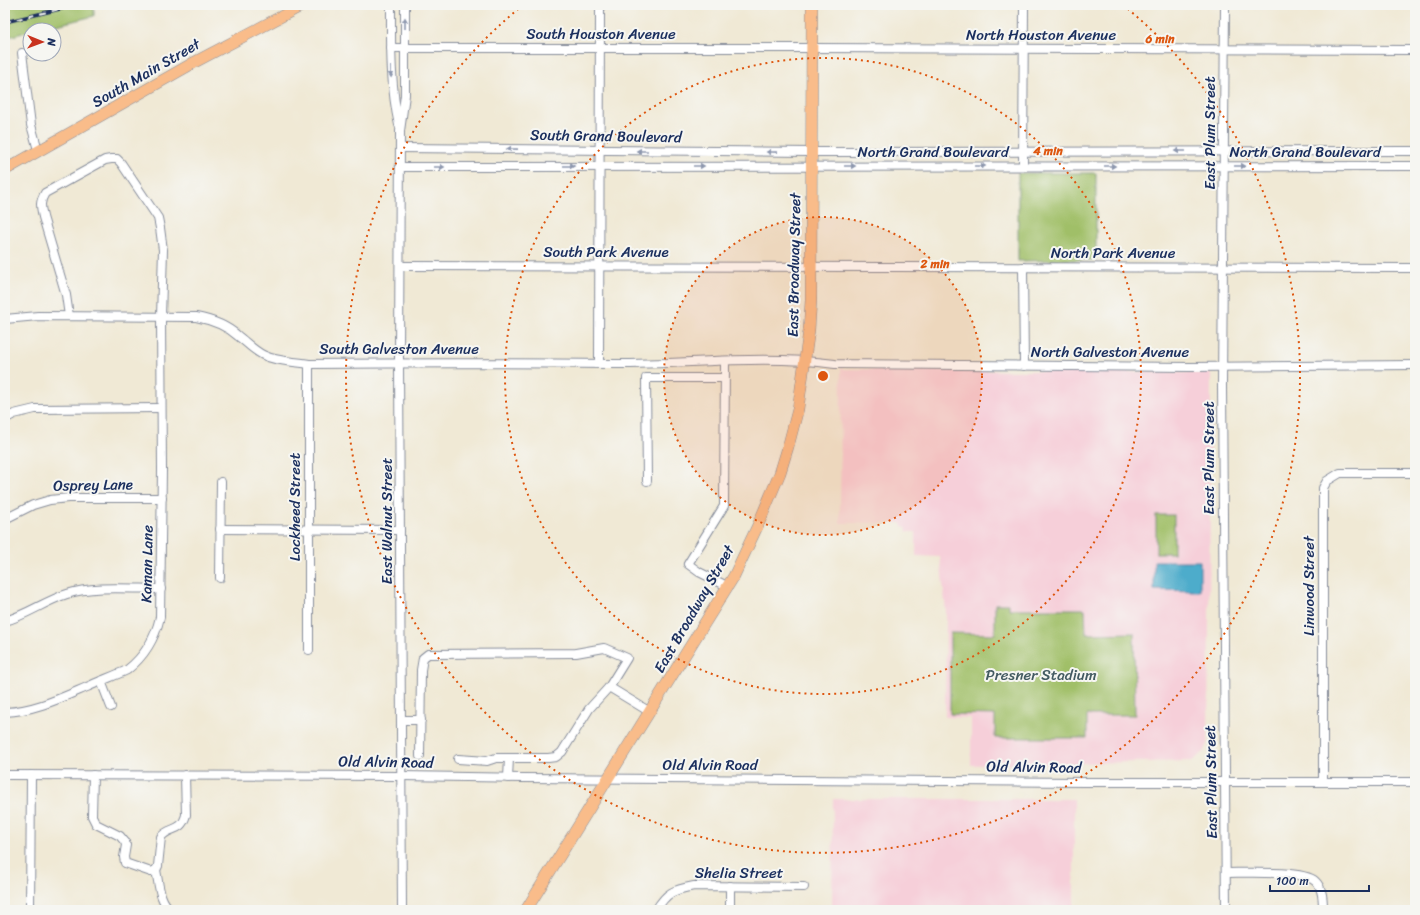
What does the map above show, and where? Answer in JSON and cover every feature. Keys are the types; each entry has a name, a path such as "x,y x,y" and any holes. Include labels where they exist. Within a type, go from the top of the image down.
{"main road":[{"name":"South Main Street","path":"5,170 214,52 303,5"},
{"name":"East Broadway Street","path":"526,910 609,779 734,576 758,525 782,466 798,409 810,321 812,5"}],"street":[{"name":"East Walnut Street","path":"391,5 391,77 400,131"},
{"name":"East Walnut Street","path":"402,910 399,363 400,131 405,95 405,5"},
{"path":"598,364 600,5"},
{"path":"1023,166 1024,5"},
{"name":"East Plum Street","path":"1225,5 1225,151 1222,366 1226,910"},
{"name":"South Houston Avenue","path":"391,48 812,48"},
{"name":"North Houston Avenue","path":"812,48 1415,50"},
{"path":"23,62 31,126 38,150"},
{"name":"South Grand Boulevard","path":"400,148 811,152"},
{"name":"North Grand Boulevard","path":"811,152 1415,151"},
{"name":"Kaman Lane","path":"5,712 41,705 127,670 147,650 158,626 161,608 161,317 163,250 158,218 122,163 117,159 105,160 45,193 41,200 40,206 66,295 69,316"},
{"name":"South Grand Boulevard","path":"400,167 811,166"},
{"name":"North Grand Boulevard","path":"811,166 1415,166"},
{"name":"South Park Avenue","path":"400,266 811,267"},
{"name":"North Park Avenue","path":"811,267 1415,268"},
{"path":"1023,267 1024,366"},
{"name":"South Galveston Avenue","path":"5,319 38,316 196,318 215,322 232,331 263,356 282,361 309,364 598,364 805,360"},
{"name":"North Galveston Avenue","path":"805,360 835,364 1024,366 1415,365"},
{"path":"725,361 724,506 688,564 699,572 728,586"},
{"name":"Lockheed Street","path":"309,364 309,650"},
{"path":"647,481 646,378 724,378"},
{"path":"5,419 14,414 35,409 161,408"},
{"name":"Linwood Street","path":"1323,782 1323,488 1327,481 1340,473 1415,473"},
{"path":"220,578 221,482"},
{"name":"Osprey Lane","path":"5,519 33,505 50,500 69,498 162,498"},
{"path":"220,529 400,530"},
{"path":"5,621 19,616 59,596 76,591 92,589 161,589"},
{"path":"420,756 421,670 423,658 428,654 576,653 604,648 627,658 609,688 589,709 562,752 556,757 496,758 487,761 458,760"},
{"path":"101,681 111,706"},
{"path":"609,688 650,712"},
{"path":"401,720 421,720"},
{"path":"508,778 509,758"},
{"name":"Old Alvin Road","path":"5,775 1415,782"},
{"path":"30,775 30,910"},
{"path":"93,775 92,816 96,824 123,838 126,845 124,857 125,863 147,872 156,870"},
{"path":"166,909 162,900 156,870 158,866 161,837 165,833 181,826 185,820 185,775"},
{"path":"1226,873 1289,874 1305,876 1316,881 1322,894 1323,910"},
{"name":"Shelia Street","path":"656,910 663,898 674,891 694,886 804,887"},
{"path":"730,886 730,910"}],"shaded area":[{"path":"841,369 1211,373 1208,741 1203,753 1192,761 971,765 971,718 945,717 946,612 940,557 916,556 916,532 907,532 906,527 902,526 901,523 840,523"},
{"path":"833,799 1074,799 1074,910 832,910"}],"green space":[{"path":"5,5 94,5 94,16 62,24 62,22 22,22 22,33 5,38"},
{"path":"1018,173 1096,173 1096,260 1018,261"},
{"path":"1156,515 1174,515 1174,553 1156,553"},
{"name":"Presner Stadium","path":"995,604 1009,604 1009,609 1085,609 1086,634 1134,633 1135,715 1087,715 1087,738 995,738 995,715 950,714 950,633 995,634"}],"water":[{"path":"1154,561 1200,561 1200,591 1154,590"}],"railway":[{"path":"5,22 77,5"}]}
